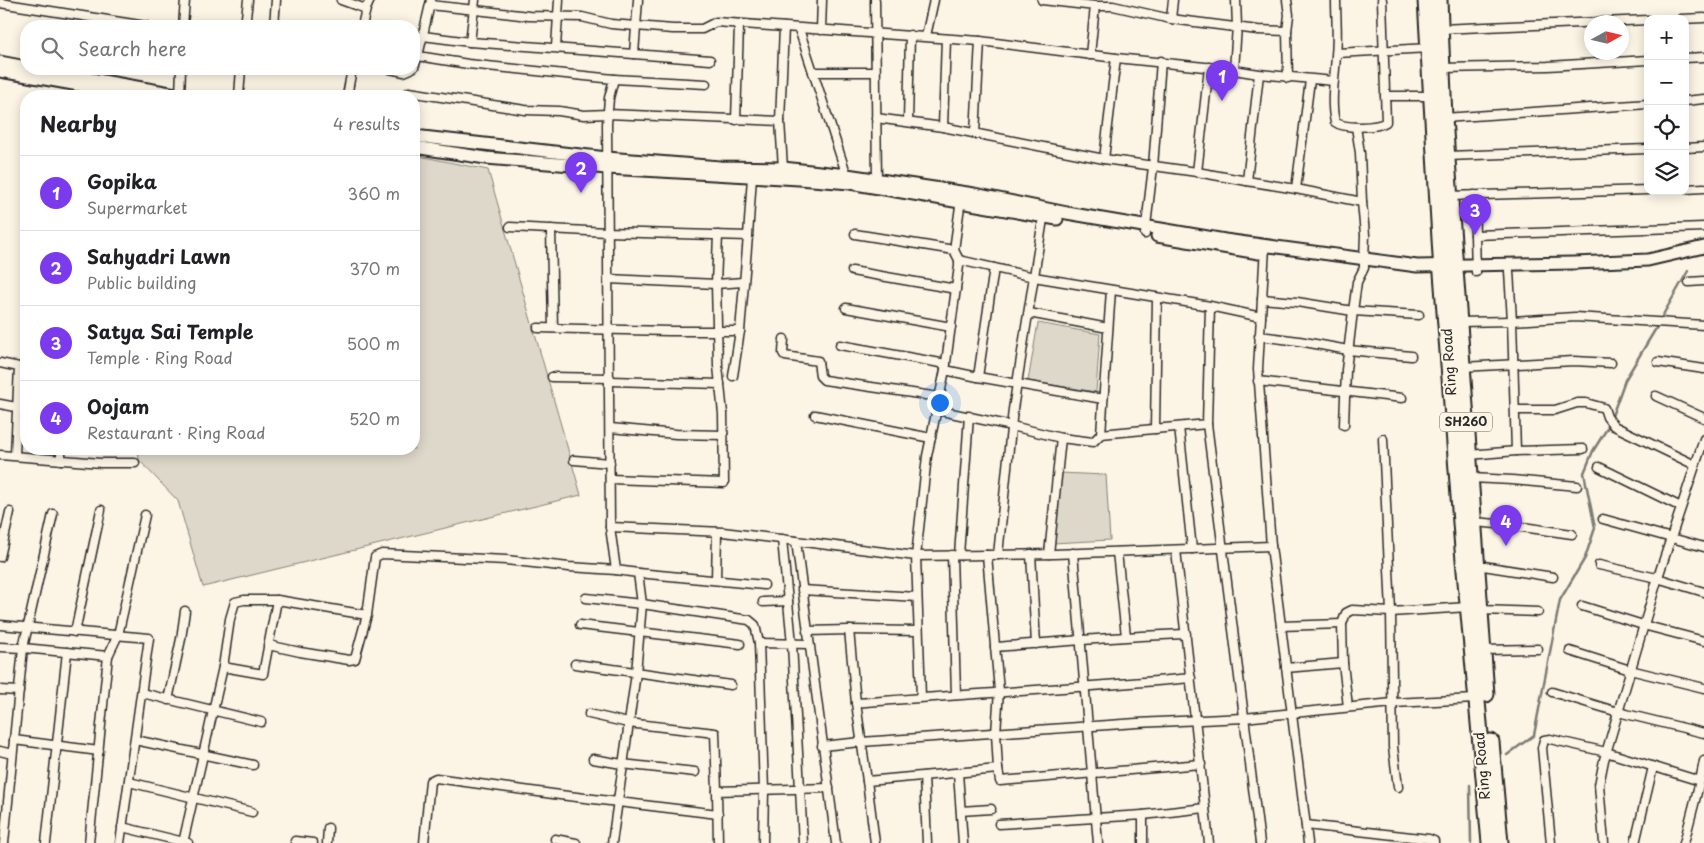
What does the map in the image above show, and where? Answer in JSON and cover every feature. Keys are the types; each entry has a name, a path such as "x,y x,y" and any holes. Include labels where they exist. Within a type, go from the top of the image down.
{"highway":[{"name":"Ring Road","path":"1426,0 1441,270 1480,683 1500,843"},
{"name":"Ring Road","path":"1439,0 1449,196 1441,270 1459,322 1477,566 1474,608 1483,650 1480,683 1476,698 1490,843"}],"street":[{"path":"183,20 185,0"},
{"path":"246,20 248,0"},
{"path":"274,20 276,0"},
{"path":"341,0 366,9"},
{"path":"363,20 370,0"},
{"path":"470,42 475,0"},
{"path":"556,47 559,0"},
{"path":"634,54 638,0"},
{"path":"821,30 822,0"},
{"path":"875,0 877,184"},
{"path":"926,36 934,0"},
{"path":"1042,0 1095,6 1113,3 1170,19 1258,30 1287,31"},
{"path":"1170,19 1173,0"},
{"path":"1234,70 1237,26 1236,0"},
{"path":"1287,0 1289,15 1287,31 1288,78"},
{"path":"1336,0 1337,53 1333,109 1335,122 1339,125 1356,127 1386,122 1382,0"},
{"path":"0,3 108,20"},
{"path":"420,48 431,3 529,16 582,18 611,24 687,30 702,29 716,22 926,36 1116,58 1161,61 1288,78 1334,81"},
{"path":"1090,55 1095,6"},
{"path":"1689,19 1704,18"},
{"path":"1440,29 1644,20"},
{"path":"736,120 739,25"},
{"path":"783,168 780,122 784,27"},
{"path":"799,29 848,179"},
{"path":"908,122 910,35"},
{"path":"423,36 470,42 710,60"},
{"path":"943,127 946,39"},
{"path":"975,134 980,41"},
{"path":"1337,53 1429,48"},
{"path":"420,56 468,64 614,79 706,84"},
{"path":"1689,58 1704,57"},
{"path":"1104,159 1116,58"},
{"path":"1442,68 1548,66 1644,60"},
{"path":"1145,230 1153,167 1161,61"},
{"path":"0,62 20,66"},
{"path":"1197,172 1209,67"},
{"path":"0,71 83,90"},
{"path":"813,72 875,72"},
{"path":"1247,181 1259,74"},
{"path":"68,75 149,90"},
{"path":"181,75 182,90"},
{"path":"239,90 241,75"},
{"path":"348,90 351,75"},
{"path":"614,79 607,114 607,232 610,379 610,527 616,570"},
{"path":"1296,188 1310,80"},
{"path":"420,94 516,109 559,111 584,115 607,114 780,122"},
{"path":"1385,96 1432,96"},
{"path":"1689,101 1704,99"},
{"path":"1444,118 1644,104"},
{"path":"876,118 943,127 1104,159 1296,188 1362,202"},
{"path":"1344,425 1348,350 1357,282 1364,264 1365,235 1360,153 1356,127"},
{"path":"420,137 607,163 752,177 848,179"},
{"path":"420,147 486,158 783,168 1145,230 1226,249 1265,250 1364,264 1441,270 1648,260 1704,247"},
{"path":"1689,148 1704,148"},
{"path":"1447,156 1644,149"},
{"path":"733,376 740,331 752,177"},
{"path":"1689,189 1704,188"},
{"path":"1449,196 1644,190"},
{"path":"1474,195 1476,269"},
{"path":"921,697 916,556 927,456 945,367 956,289 959,260 954,250 961,197"},
{"path":"998,555 1017,384 1044,212"},
{"path":"510,227 748,236"},
{"path":"1475,235 1704,227"},
{"path":"551,229 553,328"},
{"path":"855,234 954,250"},
{"path":"610,479 724,483 716,284 718,235"},
{"path":"1265,250 1258,381 1271,546 1308,843"},
{"path":"1476,269 1509,271 1648,267 1704,253"},
{"path":"959,260 1034,277 1261,316"},
{"path":"978,376 994,268"},
{"path":"852,271 956,289"},
{"path":"1509,271 1516,410 1516,451"},
{"path":"608,279 716,284 743,282"},
{"path":"1689,282 1704,282"},
{"path":"1101,434 1111,290"},
{"path":"1155,429 1158,298"},
{"path":"1262,299 1297,302 1353,311 1419,315"},
{"path":"1210,306 1207,424 1260,843"},
{"path":"846,308 951,326"},
{"path":"1028,313 1108,328"},
{"path":"1459,322 1575,317 1704,325"},
{"path":"538,328 740,331"},
{"path":"1259,336 1348,350 1411,356"},
{"path":"784,339 784,356 818,361 820,376 824,380 939,397"},
{"path":"840,345 1017,384 1104,399"},
{"path":"1462,367 1574,361 1611,363"},
{"path":"1658,362 1704,369"},
{"path":"0,364 19,367 15,456"},
{"path":"552,377 720,384"},
{"path":"1258,381 1402,398"},
{"path":"1656,396 1704,418"},
{"path":"1516,410 1555,410 1577,403 1586,403 1604,408 1607,417 1614,426 1695,465"},
{"path":"0,404 16,407"},
{"path":"937,410 1061,438 1092,442 1101,434 1207,424"},
{"path":"816,415 931,438"},
{"path":"956,695 956,555 969,416"},
{"path":"1180,427 1192,549"},
{"path":"610,428 676,434 723,435"},
{"path":"1048,554 1061,438"},
{"path":"1604,843 1599,785 1606,752 1657,578 1704,439"},
{"path":"1383,440 1392,612 1393,747 1398,787"},
{"path":"1469,454 1583,449"},
{"path":"0,455 135,463"},
{"path":"61,455 61,460"},
{"path":"574,460 610,463"},
{"path":"1599,467 1681,507"},
{"path":"1470,478 1577,486"},
{"path":"75,632 101,510"},
{"path":"0,557 10,512"},
{"path":"1,843 4,795 14,740 23,648 53,514"},
{"path":"89,843 108,656 118,635 145,514"},
{"path":"1603,519 1704,547"},
{"path":"1474,522 1572,534"},
{"path":"610,527 717,532 916,556 1048,554 1271,546"},
{"path":"716,580 717,532"},
{"path":"782,539 792,644 803,843"},
{"path":"796,541 836,843"},
{"path":"1176,550 1209,843"},
{"path":"1118,552 1126,636"},
{"path":"1073,553 1098,843"},
{"path":"268,645 310,654 348,660 355,659 367,615 372,565 375,557 382,554 506,560 764,585"},
{"path":"1032,554 1036,644"},
{"path":"987,555 1000,691 996,733 1000,781 1201,764"},
{"path":"1600,565 1703,590"},
{"path":"1477,566 1553,577"},
{"path":"612,843 636,673 638,632 642,604 638,573"},
{"path":"802,590 917,597"},
{"path":"586,598 642,604 749,620 756,625 759,643 764,790 763,843"},
{"path":"122,827 185,843 235,602 244,600 277,600 367,615"},
{"path":"223,667 263,674 277,600"},
{"path":"763,602 788,602"},
{"path":"1582,606 1704,642"},
{"path":"1348,707 1343,664 1342,624 1346,613 1352,610 1392,612 1474,608 1538,612"},
{"path":"168,700 185,611"},
{"path":"1281,626 1342,624"},
{"path":"0,625 150,638 120,843"},
{"path":"580,625 740,644"},
{"path":"807,630 918,631"},
{"path":"849,630 856,702 875,843"},
{"path":"996,647 1126,636 1186,634"},
{"path":"759,643 809,644"},
{"path":"0,647 108,656"},
{"path":"1483,650 1538,649"},
{"path":"1570,651 1630,670 1704,688"},
{"path":"46,843 67,652"},
{"path":"575,664 731,685"},
{"path":"1286,668 1343,664"},
{"path":"856,702 1191,678"},
{"path":"0,690 19,691"},
{"path":"1552,692 1618,712 1704,733"},
{"path":"142,693 261,722"},
{"path":"822,746 1244,718 1393,703 1476,698"},
{"path":"589,714 628,722 716,733 718,843"},
{"path":"1551,843 1542,748 1544,740 1550,739 1606,752 1700,781"},
{"path":"14,740 99,751"},
{"path":"135,740 253,765"},
{"path":"0,751 12,754"},
{"path":"593,759 695,772"},
{"path":"1684,843 1704,761"},
{"path":"1635,843 1653,766"},
{"path":"867,781 998,769"},
{"path":"958,773 962,843"},
{"path":"924,776 927,843"},
{"path":"424,843 432,779 718,814"},
{"path":"129,782 252,812"},
{"path":"717,791 829,788"},
{"path":"1694,803 1704,804"},
{"path":"998,824 1142,815 1205,808"},
{"path":"961,811 991,809"},
{"path":"1142,815 1143,843"},
{"path":"1306,825 1429,839 1434,841 1434,843"},
{"path":"327,843 328,828"},
{"path":"555,839 576,843"},
{"path":"295,841 314,843"}],"shaded area":[{"path":"420,156 488,170 581,495 203,587 178,501 139,460 139,455 420,455"},
{"path":"1038,323 1100,334 1096,392 1028,381"},
{"path":"1059,473 1106,475 1110,540 1053,543"}],"waterway":[{"path":"1660,320 1688,271"},
{"path":"1507,755 1534,735 1560,600 1585,558 1595,528 1584,473 1593,451 1608,427 1625,380 1658,325"},
{"path":"1470,785 1471,843"}],"place":[{"name":"Gopika","path":"1222,101"},
{"name":"Sahyadri Lawn","path":"581,193"},
{"name":"Satya Sai Temple","path":"1475,235"},
{"name":"Oojam","path":"1506,546"}]}
